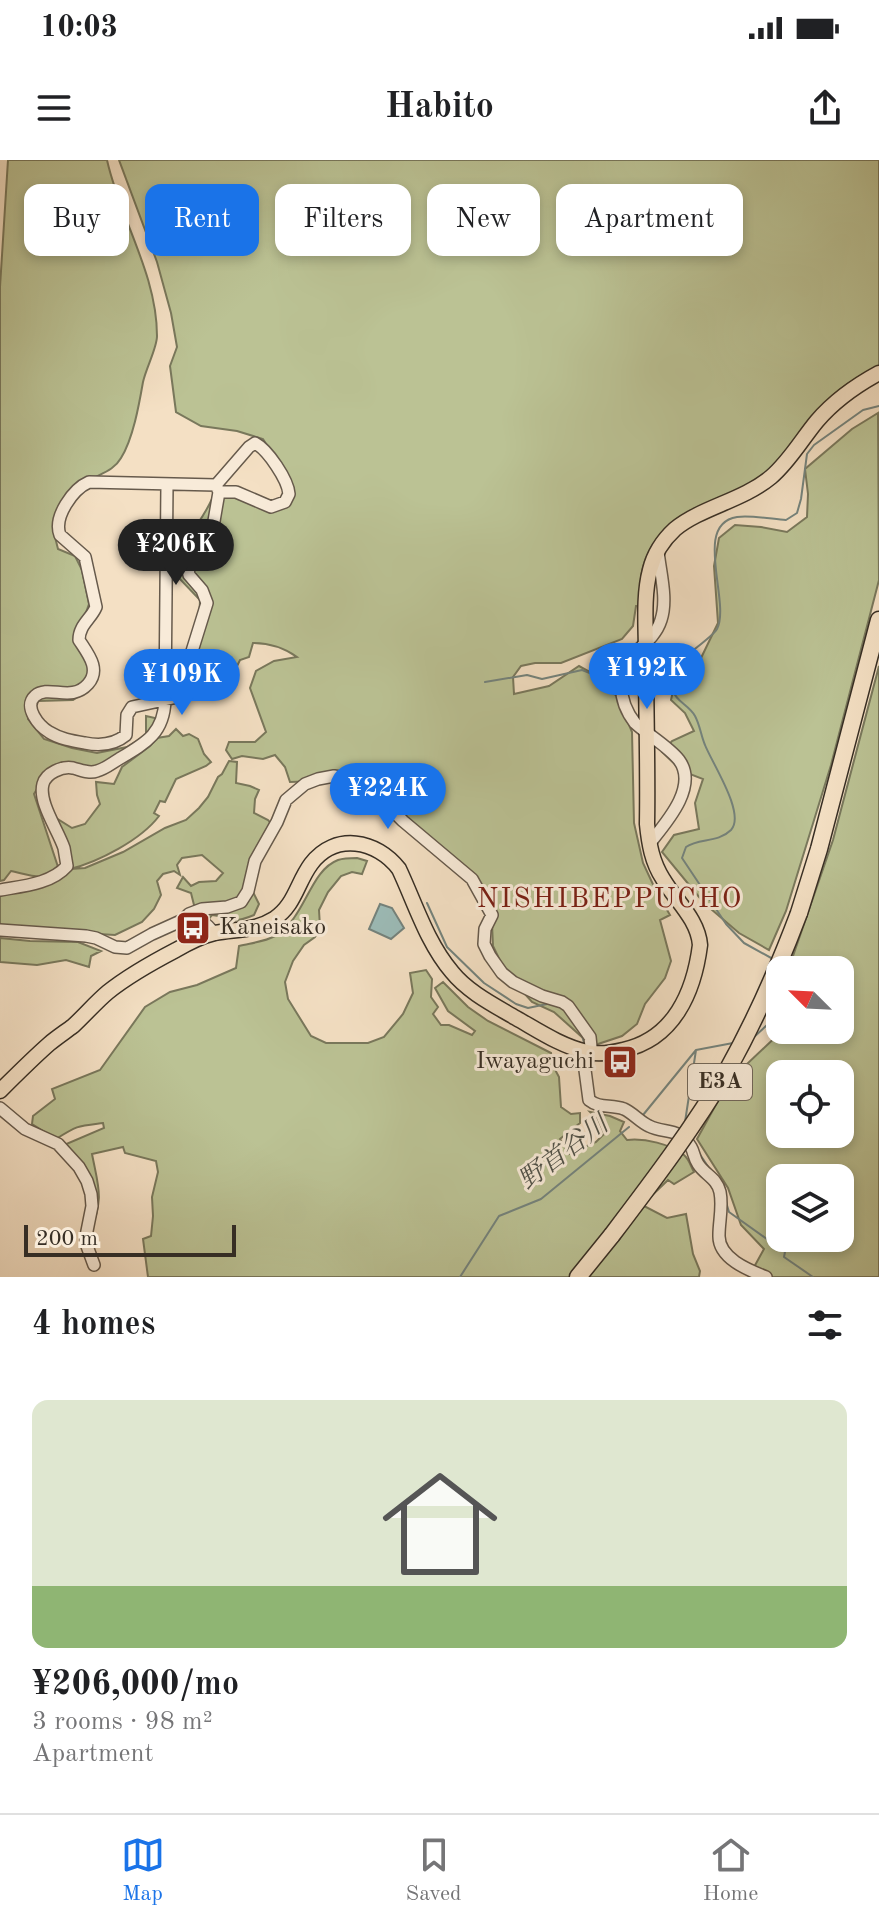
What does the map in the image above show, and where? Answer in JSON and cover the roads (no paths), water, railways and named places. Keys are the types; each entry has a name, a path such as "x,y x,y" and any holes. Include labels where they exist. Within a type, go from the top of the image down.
{"highway":[{"name":"E3A","path":"578,1277 695,1122 760,1008 799,913 827,822 879,620"}],"main road":[{"path":"0,1091 108,992 177,949 214,934 253,928 276,918 295,895 314,860 329,849 351,843 369,846 386,854 399,869 432,942 452,973 488,1001 569,1047 589,1053 630,1049 654,1037 674,1019 690,990 700,945 697,931 662,878 649,844 646,644 648,578 657,550 689,520 747,493 769,478 780,469 830,407 851,389 879,373"}],"street":[{"path":"167,484 89,482 81,485 70,498 58,523 60,535 85,557 96,607 79,634 79,640 95,670 94,675 76,693 40,694 35,696 31,706 33,715 49,732 63,739 100,746 122,738 126,735 127,715 132,707 173,698 179,693 207,598 189,575 188,568 196,542 214,521 218,488 249,447 255,443 263,447 288,486 289,494 285,502 271,507 218,488 167,484"},
{"path":"0,890 45,881 67,866 64,848 42,796 48,775 65,768 98,771 133,751 157,731 164,714 167,484"},
{"path":"646,644 626,664 621,680 622,698 629,716 676,756 681,763 685,782 677,808 649,844"},
{"path":"0,930 86,936 115,947 127,948 189,914 241,902 248,891 259,850 293,792 318,779 334,776 362,781 403,821 472,879 492,915 485,929 484,944 506,978 562,1002 583,1024 590,1037 585,1070 589,1100 600,1106 621,1108 648,1126 676,1132 690,1144 699,1165 716,1181 720,1190 719,1244 742,1266 766,1277"},
{"path":"183,920 200,921 210,926 214,934"},
{"path":"0,1108 25,1129 65,1149 79,1167 91,1194 92,1206 86,1236 94,1265"}],"water":[{"path":"380,904 392,908 404,928 391,939 369,929"}],"waterway":[{"name":"野首谷川","path":"768,956 744,943 726,924 682,858 686,847 720,837 731,830 734,812 697,719 674,693 671,677 679,661 717,629 720,601 715,548 717,534 724,523 737,517 786,520 797,513 807,454 814,445 863,410 879,406"},
{"path":"656,649 681,658"},
{"path":"485,682 527,675 542,679 582,670 617,688"},
{"path":"427,903 447,947 484,983 516,1004 528,1008 547,1004"},
{"name":"野首谷川","path":"754,1037 766,1026"},
{"path":"582,1035 584,1043"},
{"name":"野首谷川","path":"643,1115 696,1050 733,1043"},
{"path":"685,1122 696,1050"},
{"name":"野首谷川","path":"460,1277 499,1216 541,1199 629,1127"},
{"path":"699,1153 709,1168"},
{"path":"726,1202 729,1212 785,1252 784,1257 813,1277"}],"place":[{"name":"Kaneisako","path":"193,928"},
{"name":"Iwayaguchi","path":"620,1062"}],"district":[{"name":"NISHIBEPPUCHO","path":"610,900"}]}
